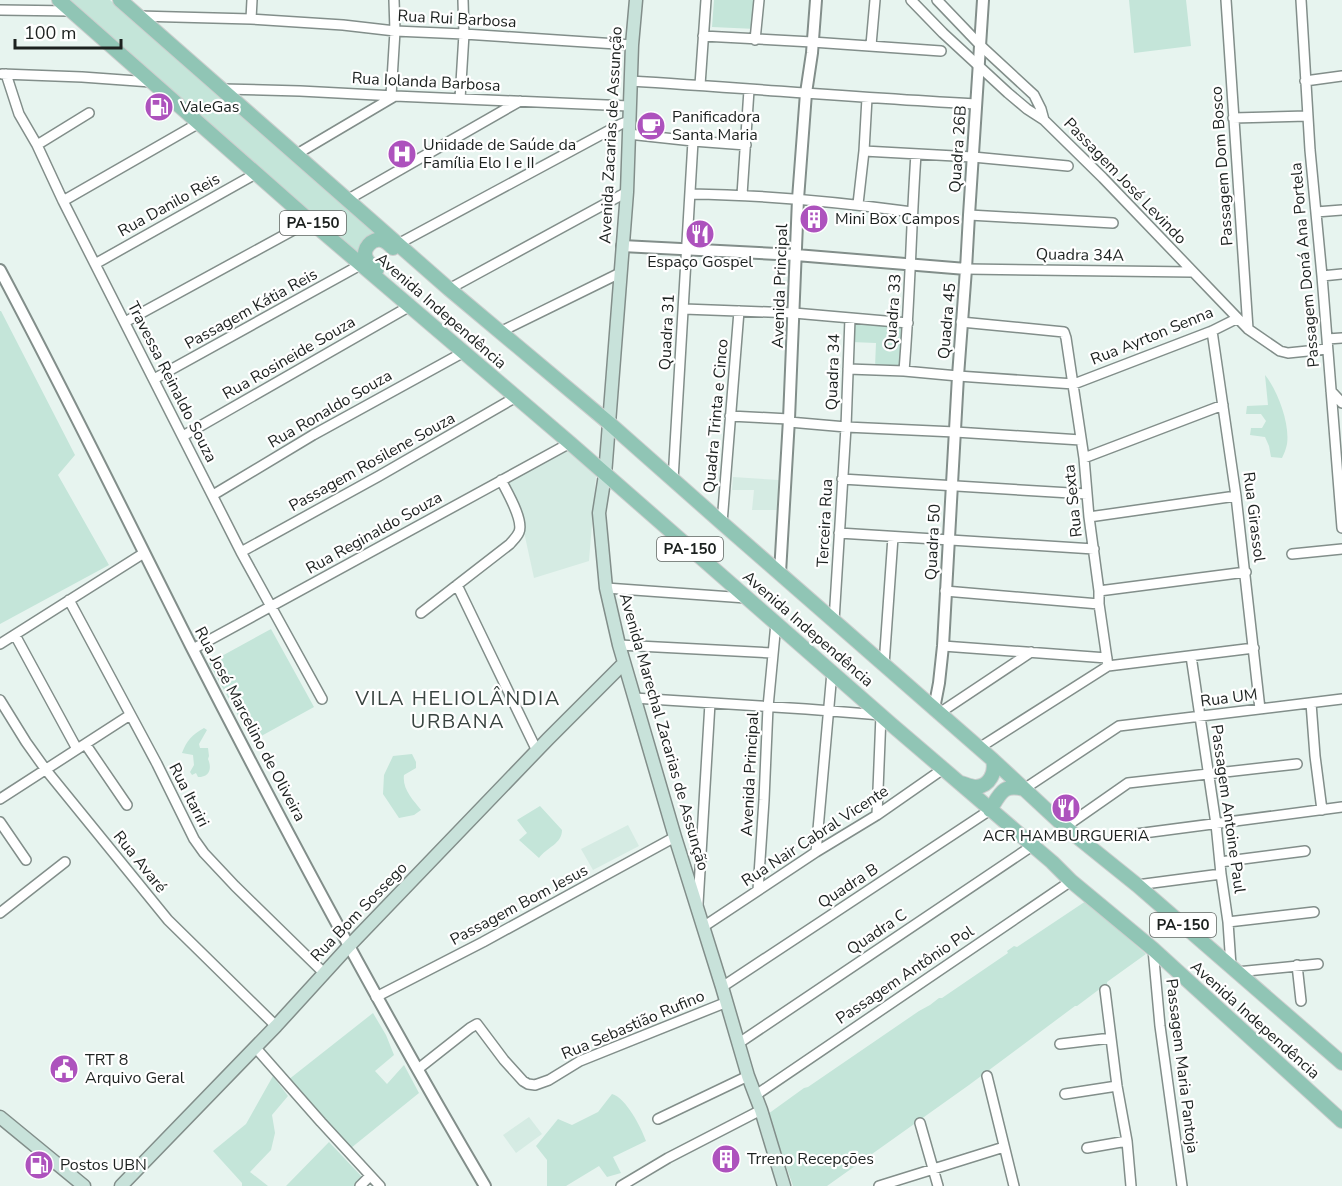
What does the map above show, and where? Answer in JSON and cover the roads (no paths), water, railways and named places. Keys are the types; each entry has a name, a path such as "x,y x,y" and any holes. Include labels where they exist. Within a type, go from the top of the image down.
{"main road":[{"name":"Avenida Independência","path":"59,0 446,338 749,598 1071,881 1153,949 1342,1122"},
{"name":"Avenida Independência","path":"120,0 449,289 609,423 993,760 1065,827 1137,885 1342,1063"},
{"name":"Avenida Zacarias de Assunção","path":"620,273 627,192 630,81 636,0"},
{"path":"446,338 436,321 367,260 365,254 367,247 374,240 384,241 448,294 467,303"},
{"name":"Avenida Marechal Zacarias de Assunção","path":"620,273 605,475 599,513 606,588 619,645 675,837 784,1186"},
{"name":"Rua Bom Sossego","path":"121,1186 276,1026 349,946 624,663"},
{"path":"959,782 974,787 985,784 993,774 995,766 993,760"},
{"path":"990,810 1003,791 1013,787 1024,789"},
{"path":"0,1117 84,1186"}],"street":[{"path":"251,19 252,0"},
{"path":"297,154 393,96 394,0"},
{"path":"460,99 464,34 463,0"},
{"path":"700,85 706,0"},
{"path":"755,40 759,0"},
{"name":"Avenida Principal","path":"780,573 798,199 816,0"},
{"path":"871,45 875,0"},
{"name":"Passagem José Levindo","path":"911,0 1021,105 1044,120 1245,325 1280,351 1288,353 1342,338"},
{"path":"937,0 981,46 1034,95 1044,120"},
{"name":"Quadra 26B","path":"966,269 983,0"},
{"name":"Passagem Dom Bosco","path":"1226,0 1245,325"},
{"name":"Passagem Doná Ana Portela","path":"1301,0 1307,116 1342,528"},
{"path":"0,10 72,11"},
{"name":"Rua Rui Barbosa","path":"138,16 251,19 395,31 632,45"},
{"path":"703,36 941,51"},
{"path":"3,74 151,82"},
{"name":"Travessa Reinaldo Souza","path":"3,74 19,114 37,145 154,380 242,552 322,699"},
{"path":"1305,81 1342,76"},
{"path":"630,81 976,104"},
{"name":"Rua Iolanda Barbosa","path":"222,89 629,106"},
{"path":"742,195 748,90"},
{"path":"858,204 867,98"},
{"path":"347,200 520,101"},
{"path":"37,145 89,113"},
{"path":"1233,118 1307,116"},
{"path":"63,201 199,123"},
{"path":"398,244 621,124 693,141 746,145"},
{"name":"Quadra 31","path":"674,480 693,141"},
{"path":"864,151 973,157 1068,166"},
{"path":"916,154 911,265 966,269"},
{"name":"Rua Danilo Reis","path":"95,264 258,173"},
{"path":"449,289 627,192"},
{"path":"691,194 798,199 858,204 912,212"},
{"path":"1316,212 1342,210"},
{"path":"969,215 1113,223"},
{"path":"125,322 310,220"},
{"path":"622,246 686,250"},
{"name":"Quadra 33","path":"686,250 796,255 911,265 904,371"},
{"name":"Passagem Kátia Reis","path":"154,380 362,264"},
{"name":"Quadra 34A","path":"966,269 1192,272"},
{"name":"Quadra 45","path":"958,376 966,269"},
{"name":"Rua José Marcelino de Oliveira","path":"0,270 193,649 376,997 485,1186"},
{"path":"500,332 620,273"},
{"path":"1322,276 1342,274"},
{"name":"Rua Rosineide Souza","path":"183,436 410,306"},
{"path":"684,309 794,313 908,323"},
{"name":"Quadra Trinta e Cinco","path":"722,523 740,311"},
{"name":"Quadra 34","path":"846,427 850,318"},
{"name":"Rua Ayrton Senna","path":"1074,384 1212,331 1236,319 1245,325"},
{"name":"Rua Sexta","path":"961,322 1064,332 1084,458 1099,604 1108,662"},
{"name":"Rua Girassol","path":"1212,331 1246,572 1260,709"},
{"name":"Rua Ronaldo Souza","path":"213,495 313,435 464,352"},
{"path":"848,369 1074,384"},
{"name":"Quadra 50","path":"936,711 943,646 958,376"},
{"path":"1331,391 1342,403"},
{"name":"Passagem Rosilene Souza","path":"242,552 516,397"},
{"path":"1084,458 1223,405"},
{"path":"730,416 846,427 1081,440"},
{"name":"Terceira Rua","path":"834,621 846,427"},
{"name":"Rua Reginaldo Souza","path":"193,649 570,443"},
{"path":"842,479 1087,494"},
{"path":"421,612 510,544 520,531 520,519 501,480"},
{"path":"1089,517 1236,496"},
{"path":"839,533 1094,549"},
{"path":"884,665 893,537"},
{"path":"1292,554 1342,549"},
{"path":"0,644 144,553"},
{"path":"1099,591 1246,572"},
{"path":"456,585 537,751"},
{"path":"606,588 749,598"},
{"path":"945,591 1099,604"},
{"name":"Rua Itariri","path":"69,600 204,853 324,973"},
{"name":"Avenida Principal","path":"758,890 768,706 776,623"},
{"path":"15,635 81,747 127,806"},
{"path":"619,645 772,653"},
{"path":"943,646 1031,652 1108,662 1191,656 1254,648"},
{"path":"936,711 1031,652"},
{"name":"Passagem Antoine Paul","path":"1191,656 1216,824 1234,969"},
{"path":"979,748 1108,662"},
{"path":"816,852 832,672"},
{"path":"634,698 880,715 876,815"},
{"name":"Rua UM","path":"1024,789 1119,726 1342,699"},
{"name":"Rua Avaré","path":"0,700 46,770 168,920 276,1026"},
{"path":"698,910 710,703"},
{"path":"1311,703 1322,810"},
{"path":"0,799 130,715"},
{"path":"0,722 9,716"},
{"path":"1065,827 1128,783 1297,764"},
{"name":"Rua Nair Cabral Vicente","path":"703,927 943,769"},
{"path":"1136,834 1342,807"},
{"name":"Quadra B","path":"722,987 990,810"},
{"path":"0,822 26,860"},
{"name":"Passagem Bom Jesus","path":"376,997 504,931 675,837"},
{"name":"Quadra C","path":"739,1043 1032,846"},
{"path":"1220,862 1305,851"},
{"path":"0,913 64,862"},
{"path":"1137,885 1221,874"},
{"name":"Passagem Antônio Pol","path":"756,1095 1071,881"},
{"path":"1228,922 1314,912"},
{"name":"Passagem Maria Pantoja","path":"1153,949 1160,1026 1182,1186"},
{"path":"1234,969 1318,964"},
{"path":"1297,965 1301,1001"},
{"path":"1105,990 1117,1086 1127,1141 1131,1186"},
{"name":"Rua Sebastião Rufino","path":"418,1069 477,1024 523,1081 535,1085 549,1080 580,1061 727,1002"},
{"path":"1060,1044 1111,1038"},
{"path":"255,1047 380,1186"},
{"path":"658,1119 748,1076"},
{"path":"987,1076 1014,1186"},
{"path":"1065,1094 1117,1086"},
{"path":"621,1186 668,1158 761,1110"},
{"path":"920,1123 938,1186"},
{"path":"1087,1148 1127,1141"},
{"path":"879,1186 1004,1147"},
{"path":"360,1186 370,1176"}],"place":[{"name":"ValeGas","path":"159,107"},
{"name":"Panificadora Santa Maria","path":"651,126"},
{"name":"Unidade de Saúde da Família Elo I e II","path":"402,154"},
{"name":"Mini Box Campos","path":"814,219"},
{"name":"Espaço Gospel","path":"700,234"},
{"name":"ACR HAMBURGUERIA","path":"1066,808"},
{"name":"TRT 8 Arquivo Geral","path":"64,1069"},
{"name":"Trreno Recepções","path":"726,1159"},
{"name":"Postos UBN","path":"39,1165"}],"district":[{"name":"VILA HELIOLÂNDIA URBANA","path":"458,710"}]}
